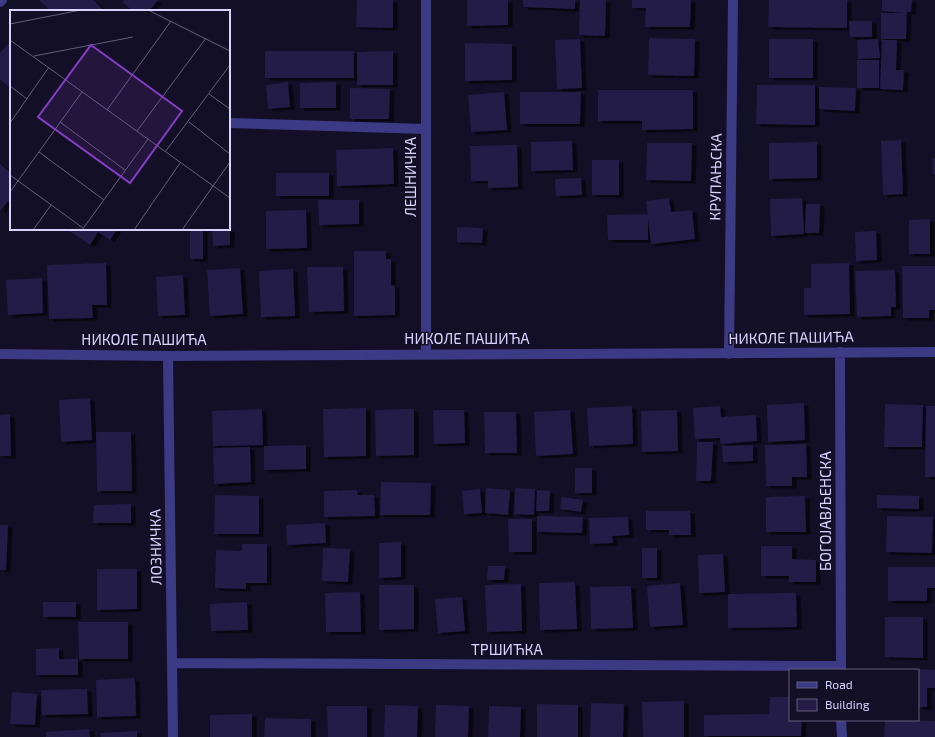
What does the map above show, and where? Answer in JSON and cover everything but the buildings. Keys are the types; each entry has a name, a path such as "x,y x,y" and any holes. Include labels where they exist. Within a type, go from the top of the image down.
{"street":[{"name":"ЛЕШНИЧКА","path":"426,0 426,354"},
{"name":"КРУПАЊСКА","path":"729,354 733,0"},
{"path":"230,123 426,129"},
{"name":"БОГОЈАВЉЕНСКА","path":"840,352 841,668"},
{"name":"НИКОЛЕ ПАШИЋА","path":"0,354 168,356 935,352"},
{"name":"ЛОЗНИЧКА","path":"168,356 172,737"},
{"name":"ТРШИЋКА","path":"172,663 841,668"},
{"path":"841,721 842,737"}]}
